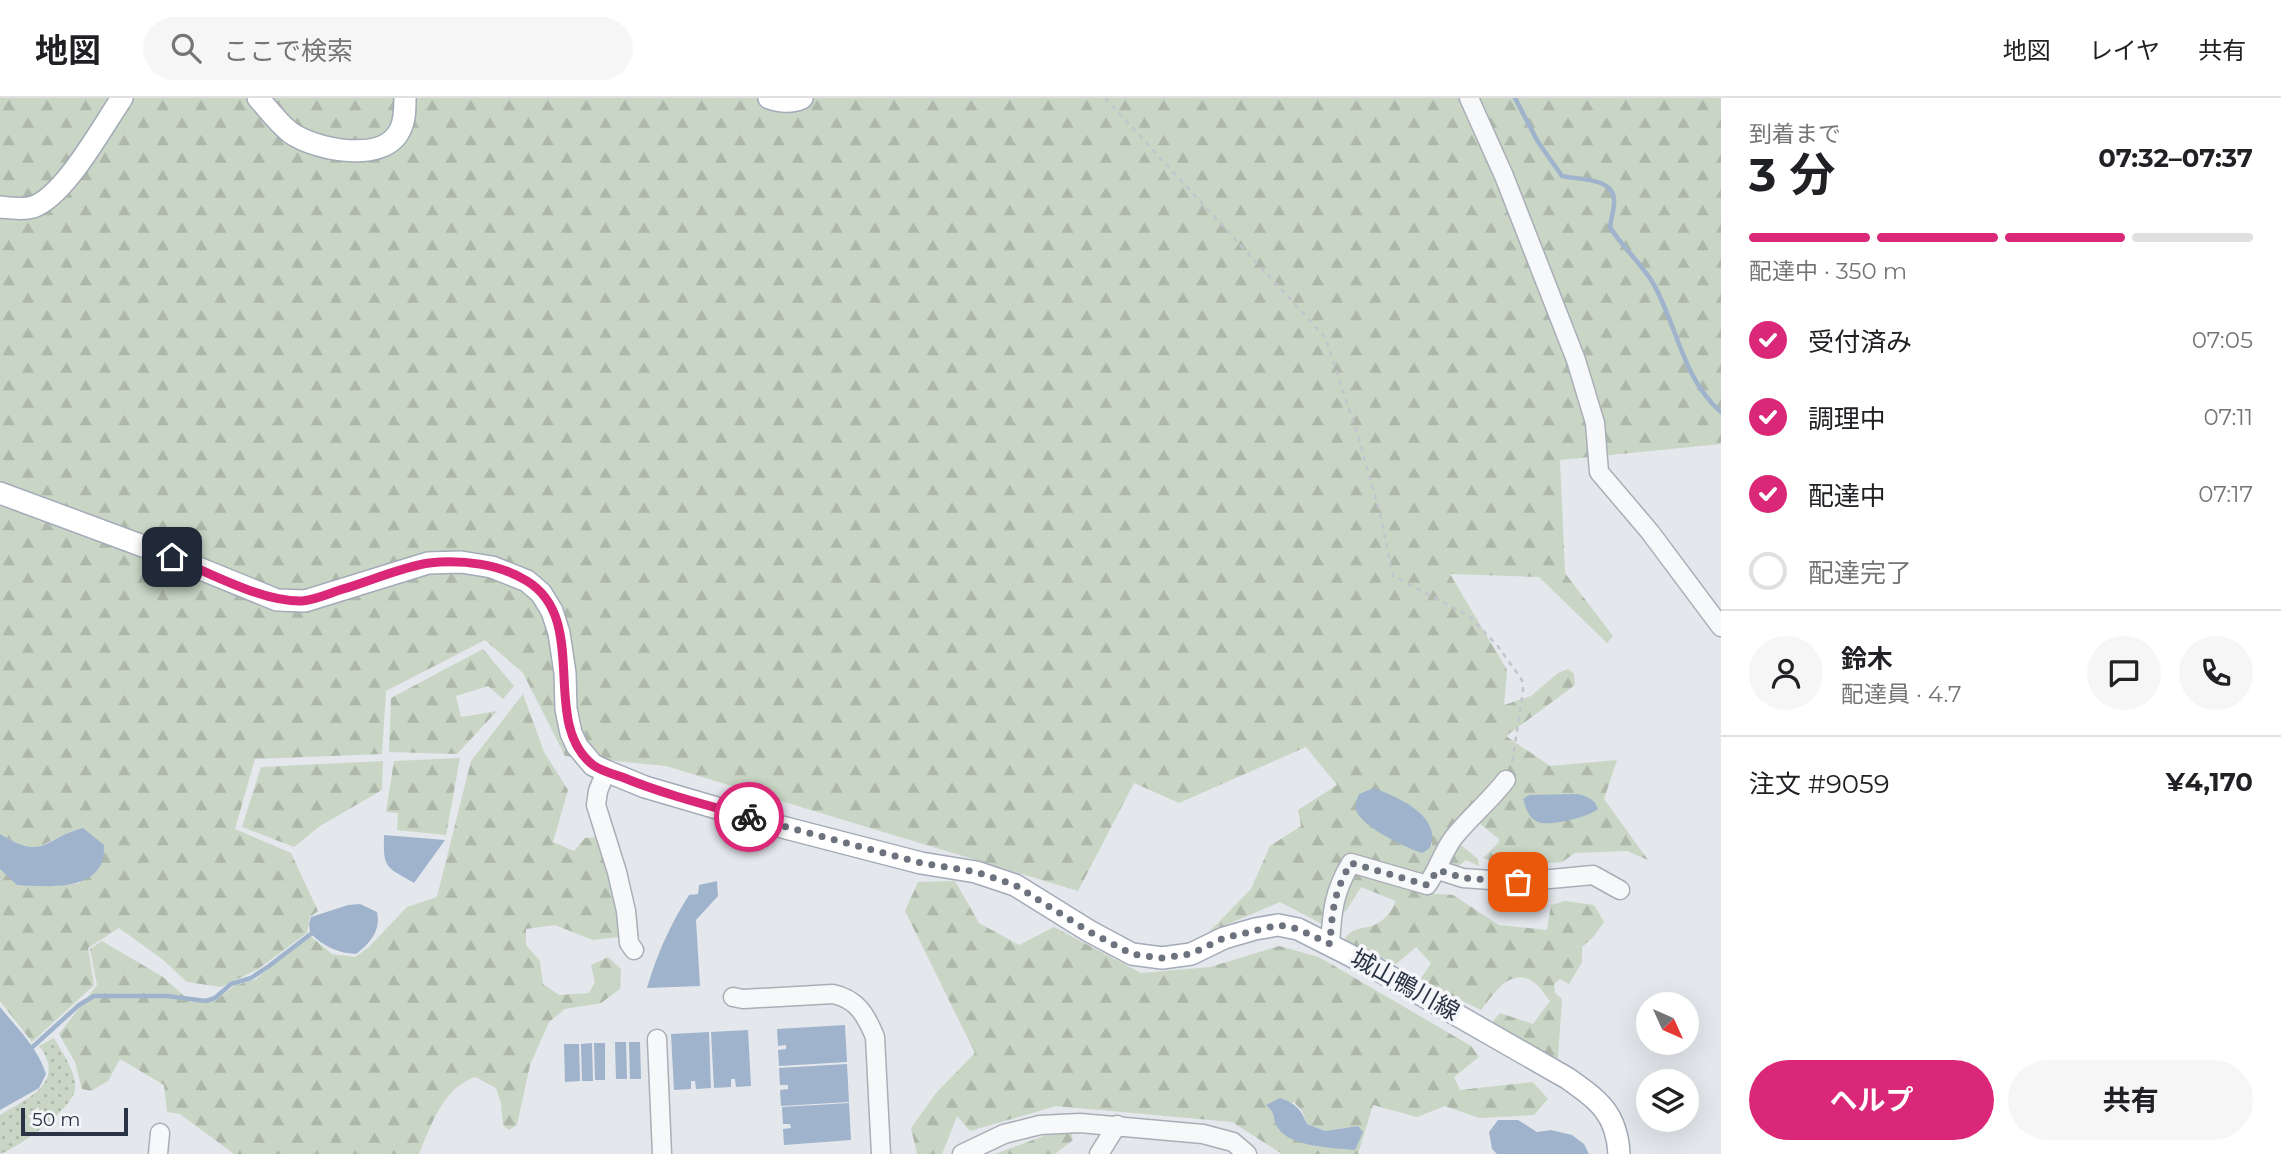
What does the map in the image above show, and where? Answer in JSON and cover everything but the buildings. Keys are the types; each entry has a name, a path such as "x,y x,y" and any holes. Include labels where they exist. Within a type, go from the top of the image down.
{"main road":[{"path":"0,207 32,207 51,197 64,183 122,98"},
{"path":"258,98 290,132 310,143 330,149 362,150 379,148 391,141 400,130 405,98"},
{"path":"769,98 795,101 802,98"},
{"name":"城山鴨川線","path":"0,493 159,552 277,600 305,601 428,563 461,562 492,567 527,581 547,602 559,633 565,673 566,709 571,733 577,746 593,765 645,787 782,827 921,863 976,872 1015,885 1088,931 1132,954 1161,958 1191,954 1224,938 1279,925 1298,929 1330,944 1567,1078 1596,1098 1615,1125 1619,1154"}],"street":[{"path":"1469,98 1504,176 1576,360 1595,423 1599,472 1650,532 1721,627"},
{"path":"606,771 596,805 618,872 629,943 634,950"},
{"path":"1330,944 1332,911 1339,882 1351,863 1427,885 1438,870 1453,839 1492,799 1506,780"},
{"path":"1438,870 1463,878 1518,882 1593,875 1620,890"},
{"path":"733,997 743,999 833,994 847,997 856,1003 875,1037 881,1154"},
{"path":"657,1039 663,1154"},
{"path":"962,1154 1004,1134 1040,1125 1080,1123 1203,1134 1233,1142 1247,1154"},
{"path":"1099,1154 1117,1125"},
{"path":"158,1154 160,1133"}],"path":[{"path":"1105,98 1325,337 1380,513 1393,576 1469,616 1497,645 1522,680 1514,762 1506,780"}],"green space":[{"path":"0,98 1721,98 1721,444 1560,460 1565,573 1613,636 1607,643 1539,577 1450,574 1507,670 1504,705 1531,696 1558,673 1568,669 1574,674 1575,685 1506,736 1550,766 1617,760 1604,799 1648,860 1627,851 1575,853 1562,862 1506,866 1483,858 1499,839 1475,820 1452,838 1478,859 1479,866 1466,860 1457,867 1439,857 1425,878 1347,856 1333,874 1322,924 1280,902 1209,932 1251,889 1270,846 1301,826 1298,810 1337,785 1306,747 1179,803 1134,783 1078,891 666,766 565,756 523,673 485,640 386,691 382,754 255,759 235,829 291,853 318,911 310,917 307,933 258,969 221,987 187,982 162,959 119,928 88,948 94,985 32,1042 0,1001 0,869 18,885 55,886 80,883 75,830 34,849 21,846 0,834","holes":["1373,828 1432,836 1432,845 1422,853"]},
{"path":"483,649 514,686 503,699 488,686 456,696 461,717 497,711 457,754 389,752 391,698"},
{"path":"523,694 544,752 568,790 553,842 574,851 585,838 598,837 621,922 619,937 593,940 555,925 526,929 526,945 540,961 543,984 559,995 589,993 595,982 591,965 608,957 621,969 620,989 601,1003 565,1009 549,1022 530,1065 517,1125 509,1130 503,1125 501,1103 496,1088 475,1077 464,1082 446,1099 419,1154 234,1154 180,1114 167,1112 164,1085 120,1059 108,1081 91,1091 82,1089 75,1062 59,1034 97,985 90,949 102,941 163,977 191,1002 215,1001 234,986 256,979 304,938 310,936 332,954 355,957 368,948 407,907 437,897 471,761"},
{"path":"460,758 446,835 397,830 398,813 386,812 394,761"},
{"path":"383,761 382,790 320,826 294,847 242,827 261,767"},
{"path":"1355,869 1425,893 1453,895 1499,925 1547,930 1551,905 1565,901 1594,905 1604,922 1582,947 1582,962 1569,984 1560,979 1554,984 1555,993 1562,999 1558,1059 1491,1024 1500,1013 1533,1024 1550,1001 1535,983 1526,978 1511,979 1497,990 1481,1010 1420,980 1431,963 1416,947 1396,964 1344,941 1351,932 1381,921 1389,914 1396,901 1361,887 1346,911 1338,914"},
{"path":"955,881 979,923 1019,945 1054,927 1141,973 1210,967 1279,946 1319,957 1471,1046 1479,1057 1454,1077 1460,1090 1533,1082 1548,1099 1534,1115 1479,1118 1445,1106 1417,1117 1373,1105 1358,1154 1282,1154 1232,1122 1056,1106 970,1131 957,1116 942,1154 917,1154 911,1128 936,1093 975,1053 905,911 918,882","holes":["1294,1102 1302,1111 1307,1124 1325,1131 1357,1126 1355,1150 1310,1144 1277,1126 1275,1112"]},
{"path":"54,1038 74,1076 75,1090 72,1098 43,1127 0,1154 0,1115 31,1096 46,1080 49,1070 47,1059 39,1046"},
{"path":"1060,1130 1071,1131 1073,1140 1055,1154 995,1154"}],"water":[{"path":"1374,788 1403,801 1428,822 1432,831 1432,843 1428,850 1422,853 1396,842 1375,830 1360,817 1356,810 1359,794"},
{"path":"1578,794 1591,799 1598,809 1578,818 1551,823 1538,822 1532,818 1523,799 1529,795"},
{"path":"83,828 104,845 103,860 87,879 60,886 17,885 0,869 0,834 15,842 35,847"},
{"path":"384,835 445,840 414,883 388,866 384,855"},
{"path":"717,881 718,896 696,920 700,986 647,988 665,940 689,895 698,894 699,885"},
{"path":"360,904 377,912 378,919 376,931 370,941 356,954 331,948 310,933 311,917 348,905"},
{"path":"0,1007 32,1047 46,1074 39,1088 0,1110"},
{"path":"845,1025 847,1062 779,1066 778,1050 786,1049 786,1045 778,1046 777,1029"},
{"path":"748,1030 751,1086 736,1087 735,1079 731,1079 731,1087 714,1088 711,1032"},
{"path":"709,1032 711,1088 696,1089 695,1081 691,1081 691,1089 674,1090 671,1034"},
{"path":"615,1042 626,1042 627,1079 616,1079"},
{"path":"629,1042 640,1042 641,1079 630,1079"},
{"path":"592,1043 593,1081 582,1081 581,1044"},
{"path":"594,1043 605,1043 605,1080 595,1080"},
{"path":"564,1044 579,1044 580,1081 565,1082"},
{"path":"847,1064 849,1102 781,1106 780,1090 788,1089 788,1085 780,1085 779,1068"},
{"path":"1280,1098 1297,1107 1307,1124 1325,1131 1358,1126 1363,1132 1355,1150 1302,1143 1284,1134 1266,1105"},
{"path":"849,1103 851,1140 784,1145 783,1129 791,1128 790,1124 783,1124 782,1107"},
{"path":"1498,1120 1518,1120 1537,1132 1551,1130 1572,1135 1584,1144 1589,1154 1497,1154 1492,1149 1489,1132"}],"waterway":[{"path":"1515,98 1538,142 1562,176 1601,183 1612,192 1614,202 1610,227 1653,283 1689,368 1708,399 1721,412"},
{"path":"28,1051 79,1005 94,996 167,996 206,1001 215,998 231,984 251,978 316,930"}],"way so far":[{"path":"749,817 854,847 921,863 976,872 1015,885 1088,931 1132,954 1161,958 1191,954 1224,938 1279,925 1298,929 1330,944 1332,911 1339,882 1351,863 1427,885 1438,870 1463,878 1518,882"}],"route":[{"path":"172,557 277,600 305,601 428,563 461,562 492,567 527,581 541,593 552,611 559,633 565,673 566,709 571,733 577,746 593,765 645,787 749,817"}]}
